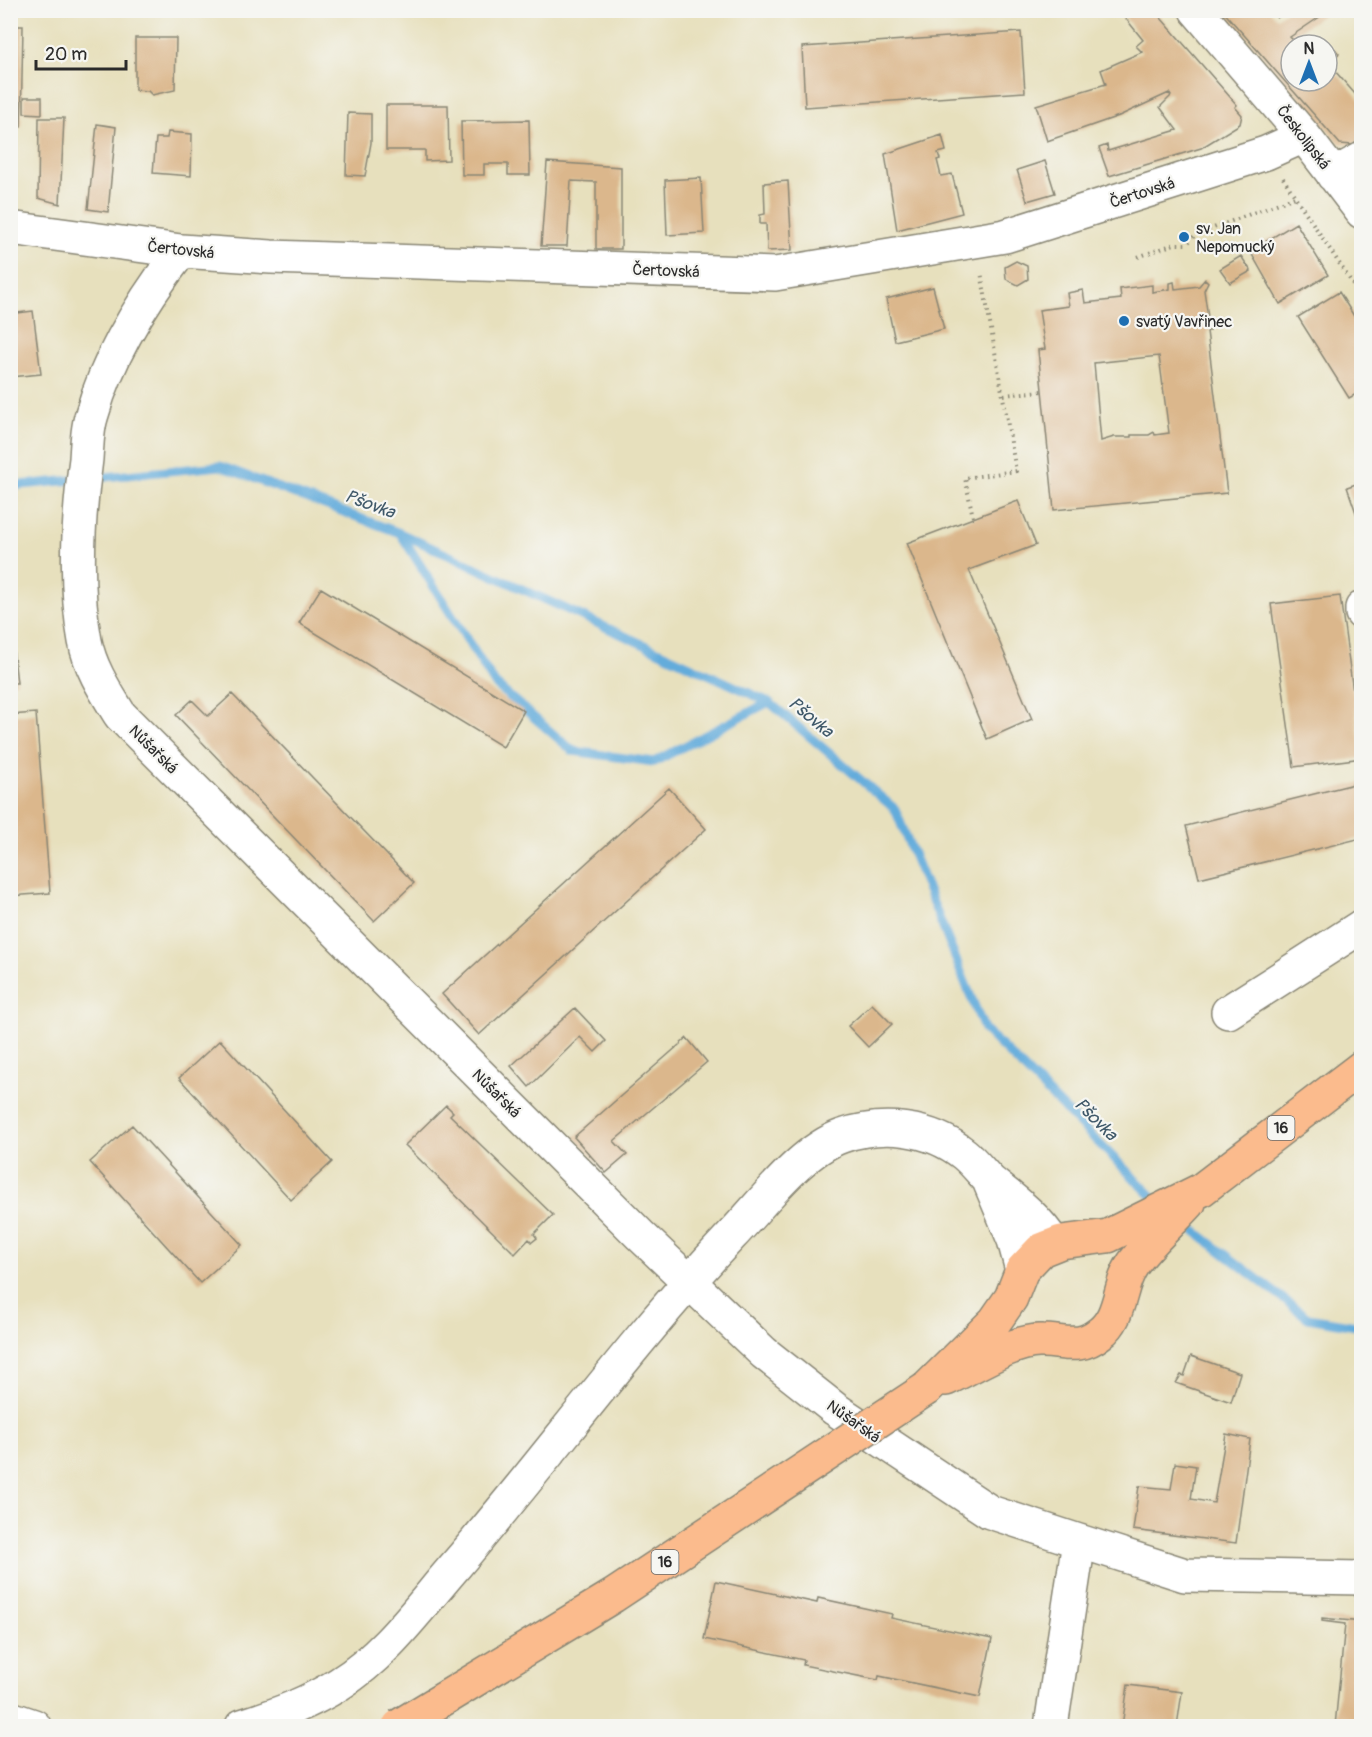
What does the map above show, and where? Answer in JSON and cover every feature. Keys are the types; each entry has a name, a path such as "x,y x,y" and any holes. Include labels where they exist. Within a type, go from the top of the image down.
{"main road":[{"name":"16","path":"926,1389 995,1321 1020,1277 1041,1250 1061,1243 1147,1231 1362,1067"},
{"name":"16","path":"399,1726 613,1596 926,1389 1012,1347 1048,1341 1075,1344 1100,1334 1110,1323 1147,1231"},
{"path":"1061,1243 1095,1250 1106,1258 1114,1270 1119,1297"},
{"path":"1020,1277 1016,1298 1026,1324 1048,1341"}],"street":[{"name":"Českolipská","path":"1196,10 1304,136 1362,212"},
{"name":"Čertovská","path":"10,228 180,250 272,257 775,274 957,258 1005,237 1266,153 1304,136"},
{"path":"1333,175 1362,159"},
{"name":"Nůšařská","path":"180,250 146,296 116,354 91,415 81,500 79,554 85,642 100,683 120,715 688,1282 764,1353 835,1409 990,1512 1185,1575 1362,1578"},
{"path":"1362,608 1362,613"},
{"path":"1228,1012 1362,926"},
{"path":"242,1726 292,1709 340,1683 383,1648 470,1548 688,1282 793,1170 814,1151 841,1136 877,1128 902,1128 935,1136 964,1154 988,1179 1061,1243"},
{"path":"988,1179 1014,1240 1020,1277"},
{"path":"1051,1726 1079,1541"},
{"path":"10,1719 34,1726"}],"path":[{"path":"1266,153 1362,298"},
{"path":"1138,257 1174,244 1187,244 1195,236 1295,197"},
{"path":"957,258 980,266 1016,471 965,478 973,517"},
{"path":"1004,395 1042,391"}],"building":[{"path":"1119,10 1154,10 1237,105 1235,107 1242,115 1240,124 1201,148 1109,176 1099,148 1107,145 1108,151 1177,130 1160,107 1171,96 1169,93 1119,116 1047,141 1036,105 1106,84 1101,70 1142,52 1136,46 1143,40"},
{"path":"1222,10 1269,10 1277,18 1287,10 1325,10 1327,12 1296,33 1279,33 1279,75"},
{"path":"10,26 23,26 21,127 10,126"},
{"path":"1021,32 1025,92 805,107 802,47"},
{"path":"135,38 176,38 175,90 152,95 148,91 135,90"},
{"path":"1339,76 1362,102 1362,137 1353,145 1340,144 1295,93 1339,93"},
{"path":"24,97 42,97 42,114 24,113"},
{"path":"386,105 448,105 449,160 425,161 425,150 386,150"},
{"path":"348,113 371,114 371,143 365,176 346,175"},
{"path":"39,118 64,118 60,204 38,198"},
{"path":"529,120 530,175 508,175 508,164 484,164 484,175 462,175 461,121"},
{"path":"97,124 116,127 108,212 88,209"},
{"path":"168,132 192,134 191,176 153,173 156,138 167,138"},
{"path":"942,135 946,151 938,153 940,159 937,160 941,176 952,174 962,213 897,230 885,154"},
{"path":"1045,161 1055,193 1027,201 1017,170"},
{"path":"547,162 621,167 621,249 596,249 596,182 571,181 567,246 541,246"},
{"path":"701,178 704,233 667,235 665,180"},
{"path":"788,181 792,250 767,251 766,224 760,224 760,215 765,214 764,183"},
{"path":"1296,223 1328,275 1280,304 1250,251"},
{"path":"1241,256 1251,271 1230,283 1220,269"},
{"path":"1016,261 1027,266 1028,279 1018,285 1006,279 1005,267"},
{"path":"1205,279 1208,282 1204,290 1210,331 1207,331 1227,493 1054,510 1038,350 1045,349 1039,310 1069,306 1067,293 1083,290 1085,303 1121,299 1120,289 1152,285 1152,292 1170,289 1170,283 1174,282 1175,289 1199,286","holes":["1159,356 1169,433 1155,435 1154,432 1149,435 1114,437 1101,441 1094,363"]},
{"path":"933,287 944,329 895,341 886,299"},
{"path":"1339,292 1362,329 1362,391 1349,398 1298,317"},
{"path":"33,311 41,374 10,377 10,314"},
{"path":"1362,482 1362,527 1361,527 1347,487"},
{"path":"1018,501 1036,545 969,570 1032,719 987,739 907,543"},
{"path":"321,588 524,711 503,747 299,623"},
{"path":"1340,596 1362,758 1294,767 1271,604"},
{"path":"10,621 17,683 10,683"},
{"path":"232,694 414,883 374,921 176,715 192,700 208,716"},
{"path":"36,713 50,893 10,896 10,715"},
{"path":"1362,782 1362,838 1199,878 1186,826"},
{"path":"669,788 706,829 479,1035 442,994"},
{"path":"872,1004 892,1024 868,1047 848,1026"},
{"path":"575,1008 606,1041 595,1052 580,1037 529,1087 511,1066"},
{"path":"687,1038 707,1062 614,1141 627,1155 606,1173 574,1137"},
{"path":"220,1040 332,1162 291,1200 179,1078"},
{"path":"446,1105 453,1112 450,1115 553,1215 534,1234 537,1238 532,1242 529,1239 515,1254 405,1145"},
{"path":"132,1125 242,1245 200,1283 90,1162"},
{"path":"1191,1356 1240,1373 1231,1402 1176,1383 1181,1375 1184,1376"},
{"path":"1226,1434 1250,1439 1236,1543 1133,1530 1139,1486 1171,1489 1175,1463 1196,1466 1191,1499 1214,1503"},
{"path":"716,1581 817,1603 818,1598 892,1614 891,1618 992,1639 980,1697 879,1676 878,1680 803,1665 804,1660 704,1639"},
{"path":"1322,1618 1362,1622 1362,1726 1335,1726 1345,1624 1322,1621"},
{"path":"1128,1685 1182,1692 1177,1726 1122,1726"}],"waterway":[{"name":"Pšovka","path":"10,486 220,466 400,533 769,702 895,809 984,1029 1159,1203"},
{"path":"400,533 495,684 573,751 654,762 769,702"},
{"name":"Pšovka","path":"1182,1221 1308,1318 1362,1327"}],"place":[{"name":"sv. Jan Nepomucký","path":"1184,237"},
{"name":"svatý Vavřinec","path":"1124,321"}]}
